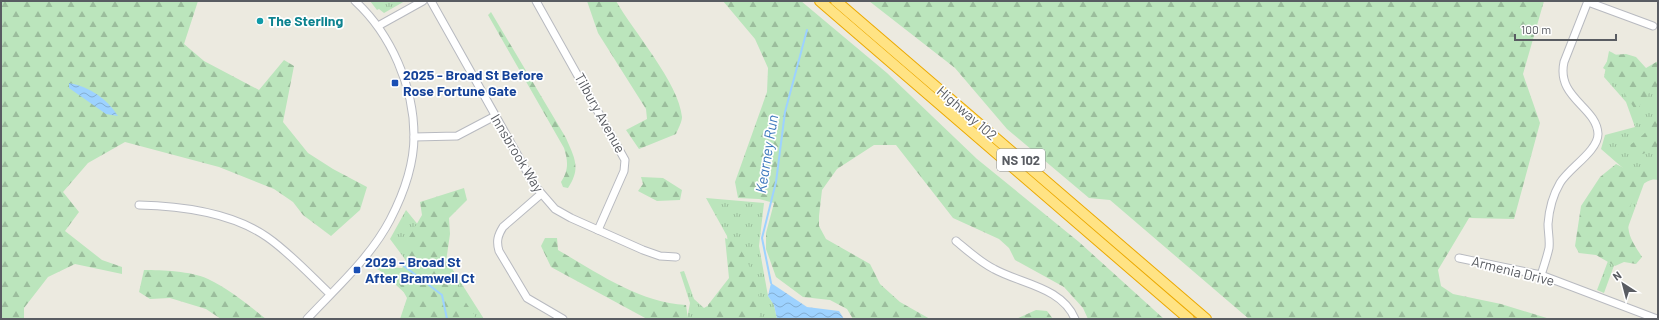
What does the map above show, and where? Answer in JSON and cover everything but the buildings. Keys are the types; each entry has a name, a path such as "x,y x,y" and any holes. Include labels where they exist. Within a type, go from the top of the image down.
{"highway":[{"name":"Highway 102","path":"820,1 1189,319"},
{"name":"Highway 102","path":"836,1 1206,319"}],"street":[{"path":"307,319 365,256 390,220 405,184 411,162 414,137 409,96 403,77 396,59 378,26 355,1"},
{"path":"378,26 423,1"},
{"name":"Innsbrook Way","path":"431,1 495,116 541,194 563,214 643,250 660,256 676,257"},
{"name":"Tilbury Avenue","path":"536,1 625,160 624,171 598,230"},
{"path":"1541,275 1549,247 1549,219 1555,195 1567,174 1592,149 1597,138 1596,126 1568,89 1563,72 1564,62 1588,2 1653,26"},
{"path":"414,137 457,136 495,116"},
{"path":"541,194 503,227 499,232 497,245 499,251 527,298 563,319"},
{"path":"139,205 175,206 221,217 249,227 281,248 330,294"},
{"path":"956,241 994,269 1059,298 1070,308 1075,319"},
{"name":"Armenia Drive","path":"1459,258 1541,275 1657,319"}],"green space":[{"path":"1,1 198,1 184,44 204,61 259,90 284,60 294,66 283,122 308,153 333,169 367,187 360,210 331,236 303,215 293,202 274,189 219,167 125,142 88,163 63,192 79,212 65,231 102,260 122,267 122,274 75,264 48,277 24,308 24,319 1,319"},
{"path":"370,1 405,1 384,13 379,9 377,10"},
{"path":"587,1 616,1 673,89 679,103 682,117 676,134 639,149 626,130 647,119 646,109 598,33"},
{"path":"723,1 801,1 887,73 977,159 1079,242 1164,319 1088,319 1083,308 1064,287 1015,260 1009,248 999,239 953,218 896,145 874,145 837,169 822,190 819,226 826,239 870,264 880,284 900,302 930,319 853,319 847,309 830,300 803,297 776,277 766,249 766,233 774,203 759,199 738,198 735,182 767,92 768,68 755,39"},
{"path":"869,1 1544,1 1523,74 1540,123 1514,219 1469,218 1438,270 1441,286 1453,294 1501,304 1550,319 1249,319 1110,200 1089,198 1007,129 955,68"},
{"path":"491,12 566,138 575,163 574,175 568,188 563,187 561,182 567,169 564,148 488,15"},
{"path":"1609,51 1633,67 1658,67 1658,180 1646,178 1604,293 1597,290 1608,261 1624,169 1601,149 1605,135 1635,127 1626,102 1604,77"},
{"path":"1626,54 1636,57 1646,68 1658,61 1658,87 1649,93 1636,111 1612,74 1603,68 1611,55"},
{"path":"1658,110 1658,158 1651,150 1643,154 1633,153 1630,145 1640,138 1647,130"},
{"path":"1616,164 1628,170 1658,170 1658,179 1650,180 1643,184 1633,198 1630,207 1628,225 1629,232 1642,257 1636,264 1624,262 1615,266 1596,255 1579,253 1575,246 1581,206 1600,177"},
{"path":"641,177 663,178 682,190 680,200 657,201 638,191 643,184"},
{"path":"464,188 467,200 449,218 450,234 446,262 454,285 477,319 400,319 407,298 392,271 403,270 410,262 405,244 422,215 420,202"},
{"path":"706,198 764,203 759,246 768,296 774,305 777,319 687,319 690,303 680,272 684,271 694,299 704,308 734,290 727,236"},
{"path":"406,210 446,259 484,319 419,319 409,297 382,272 372,266 402,268 407,262 390,239"},
{"path":"545,238 557,238 558,250 619,285 651,298 668,303 686,305 688,319 647,319 551,267 541,246"},
{"path":"725,238 734,242 738,246 747,261 758,292 760,302 759,319 709,319 708,305 729,278"},
{"path":"144,270 168,271 201,276 231,292 266,319 221,319 206,309 170,298 150,299 139,292"},
{"path":"1036,310 1047,311 1053,319 1016,319"}],"water":[{"path":"69,83 84,87 97,94 118,116 106,114 69,88"},
{"path":"771,283 807,307 839,311 844,319 777,319 774,305 768,296"}],"waterway":[{"name":"Kearney Run","path":"771,283 762,238 776,182 785,112 807,30"},
{"path":"400,263 442,295 447,319"}],"place":[{"name":"The Sterling","path":"260,21"},
{"name":"2025 - Broad St Before Rose Fortune Gate","path":"395,83"},
{"name":"2029 - Broad St After Bramwell Ct","path":"357,270"}]}
